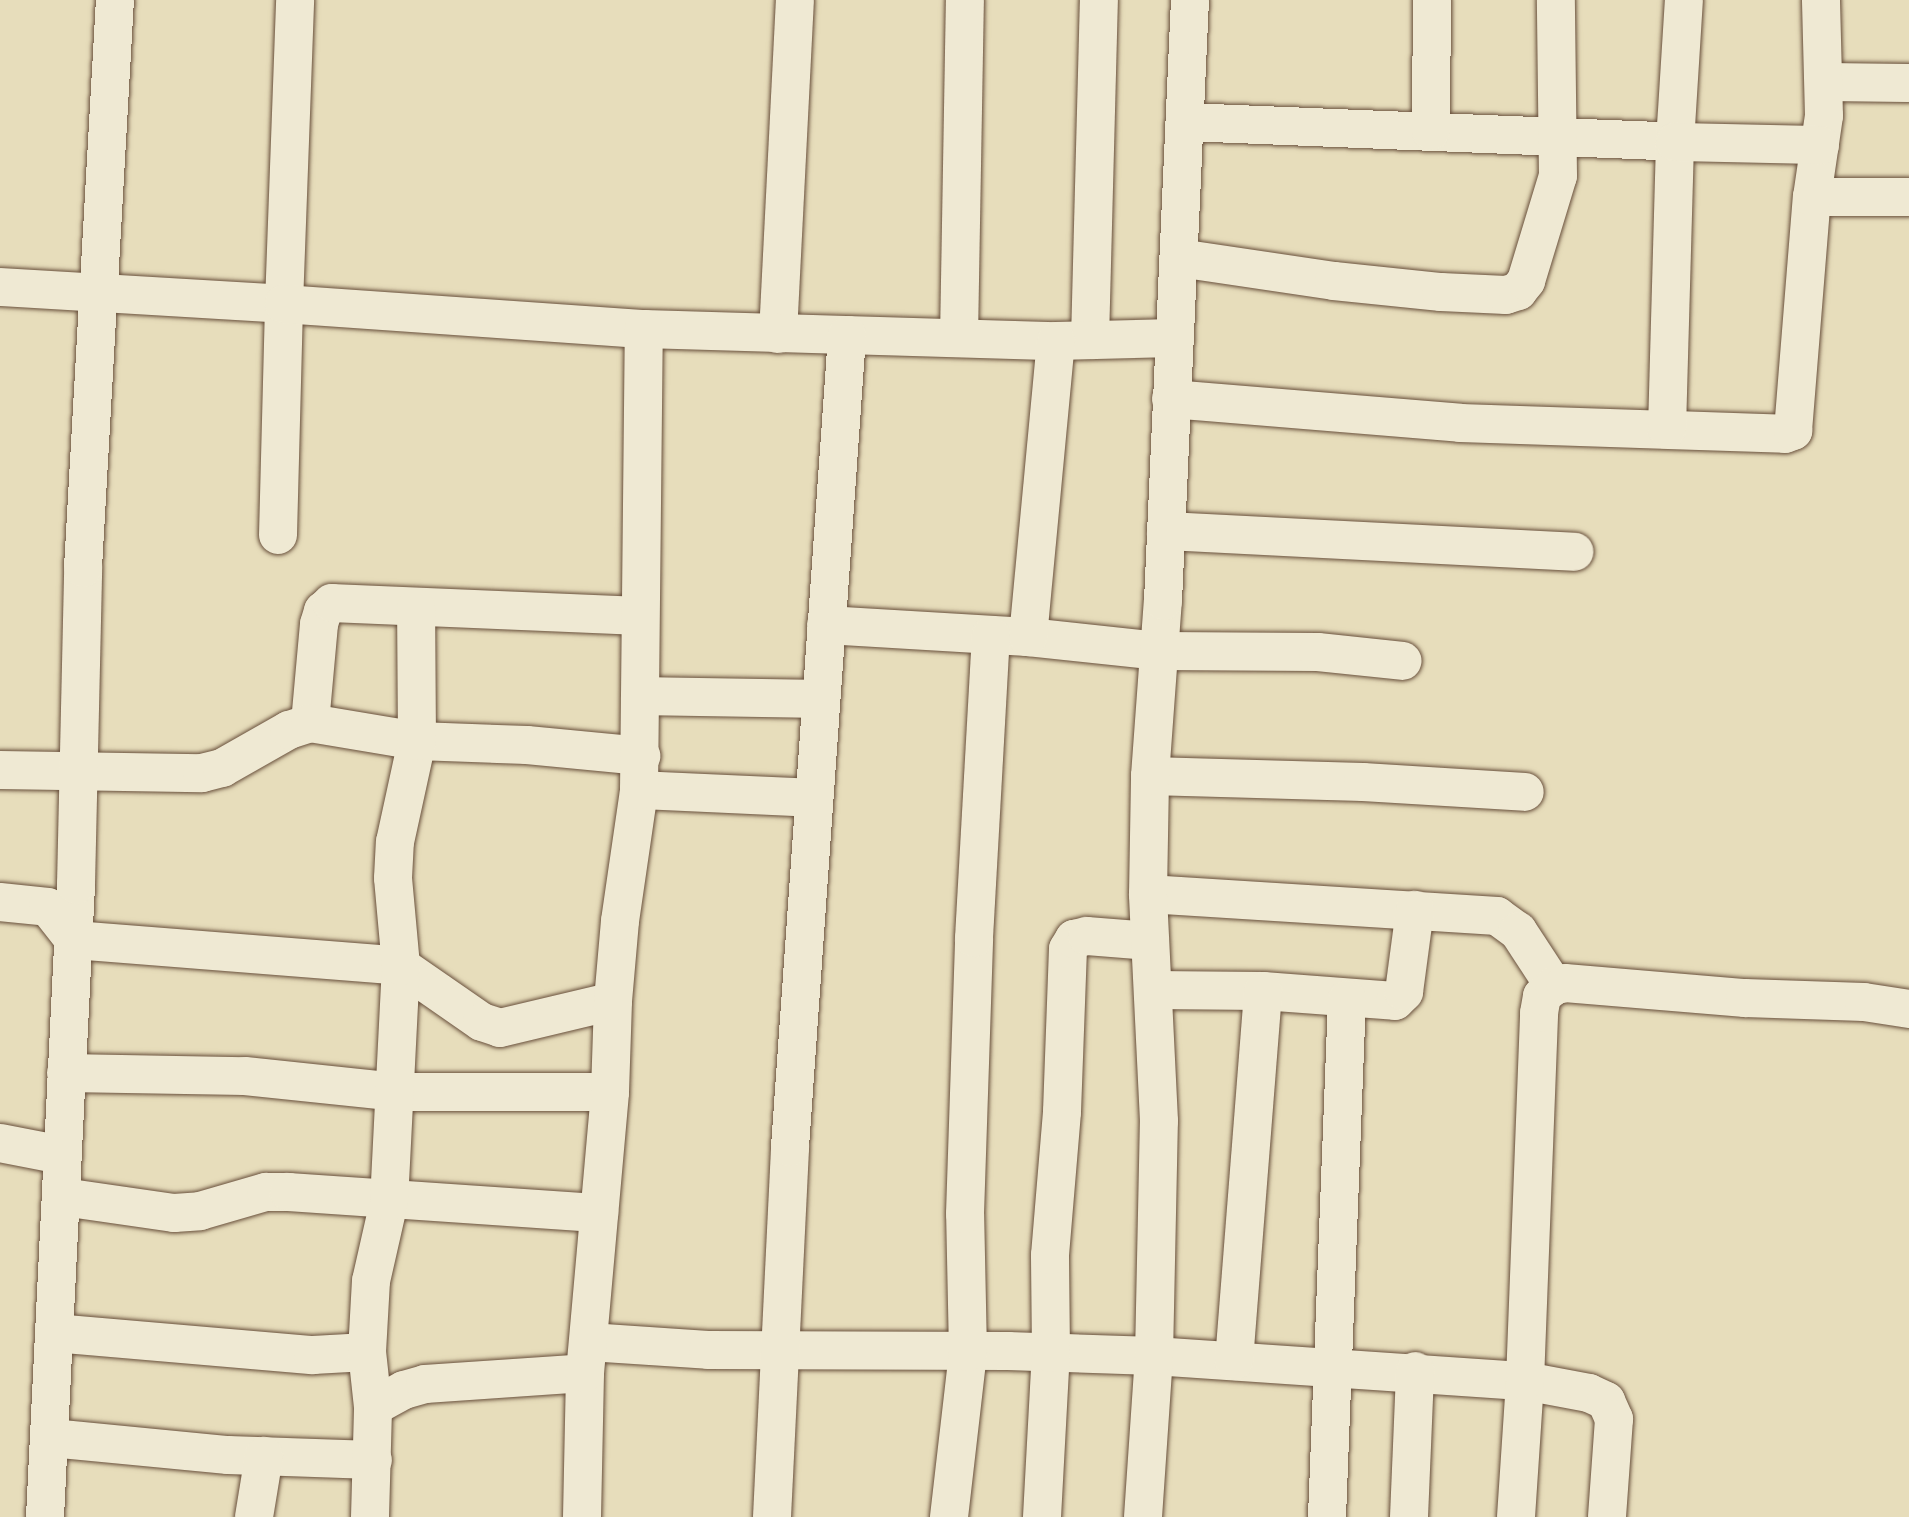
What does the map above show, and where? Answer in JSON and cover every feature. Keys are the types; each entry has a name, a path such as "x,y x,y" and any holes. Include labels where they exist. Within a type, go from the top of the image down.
{"street":[{"path":"45,1517 74,940 83,568 115,0"},
{"path":"278,535 295,0"},
{"path":"778,334 795,0"},
{"path":"959,338 965,0"},
{"path":"949,1517 968,1352 965,1214 974,938 1010,636 1073,341 1099,0"},
{"path":"1143,1517 1154,1356 1159,1121 1148,894 1150,776 1160,651 1190,0"},
{"path":"1431,131 1432,0"},
{"path":"1179,258 1334,281 1506,295 1518,291 1526,281 1555,190 1560,135 1556,0"},
{"path":"1667,429 1675,142 1684,0"},
{"path":"1171,399 1460,423 1785,434 1793,431 1812,197 1825,82 1821,0"},
{"path":"1825,82 1909,83"},
{"path":"1186,122 1820,145"},
{"path":"1812,197 1909,197"},
{"path":"0,287 100,290 644,329 1073,341 1174,338"},
{"path":"582,1517 587,1357 610,1092 613,1001 620,921 640,773 644,329"},
{"path":"772,1517 790,1147 847,335"},
{"path":"1166,531 1574,552"},
{"path":"310,723 323,611 332,603 640,616"},
{"path":"370,1517 373,1407 367,1352 371,1281 389,1202 401,966 393,878 395,842 417,741 416,608"},
{"path":"826,625 1010,636 1160,651 1318,652 1403,661"},
{"path":"640,696 821,699"},
{"path":"0,770 202,773 222,768 289,730 310,723 417,741 527,745 640,773 814,798"},
{"path":"1150,776 1289,778 1525,792"},
{"path":"1148,894 1488,915 1506,921 1518,931 1554,986"},
{"path":"0,902 48,907 74,940 401,966 482,1022 500,1028 613,1001"},
{"path":"1153,990 1263,991 1388,1001 1400,998 1404,992 1415,910"},
{"path":"1042,1517 1051,1353 1050,1255 1062,1112 1068,949 1074,939 1087,936 1150,941"},
{"path":"1516,1517 1542,996 1554,986 1565,983 1745,998 1809,998 1909,1009"},
{"path":"1234,1361 1263,991"},
{"path":"1327,1517 1347,999"},
{"path":"66,1073 245,1076 396,1092 610,1092"},
{"path":"0,1143 62,1155"},
{"path":"63,1197 174,1213 200,1211 266,1192 599,1213"},
{"path":"54,1333 313,1355 367,1352"},
{"path":"373,1407 404,1390 425,1384 587,1357 708,1350 782,1348 1154,1356 1415,1371 1525,1381 1589,1393 1606,1401 1614,1419 1607,1517"},
{"path":"1409,1517 1415,1371"},
{"path":"51,1438 264,1456 373,1460"},
{"path":"254,1517 264,1456"}]}
